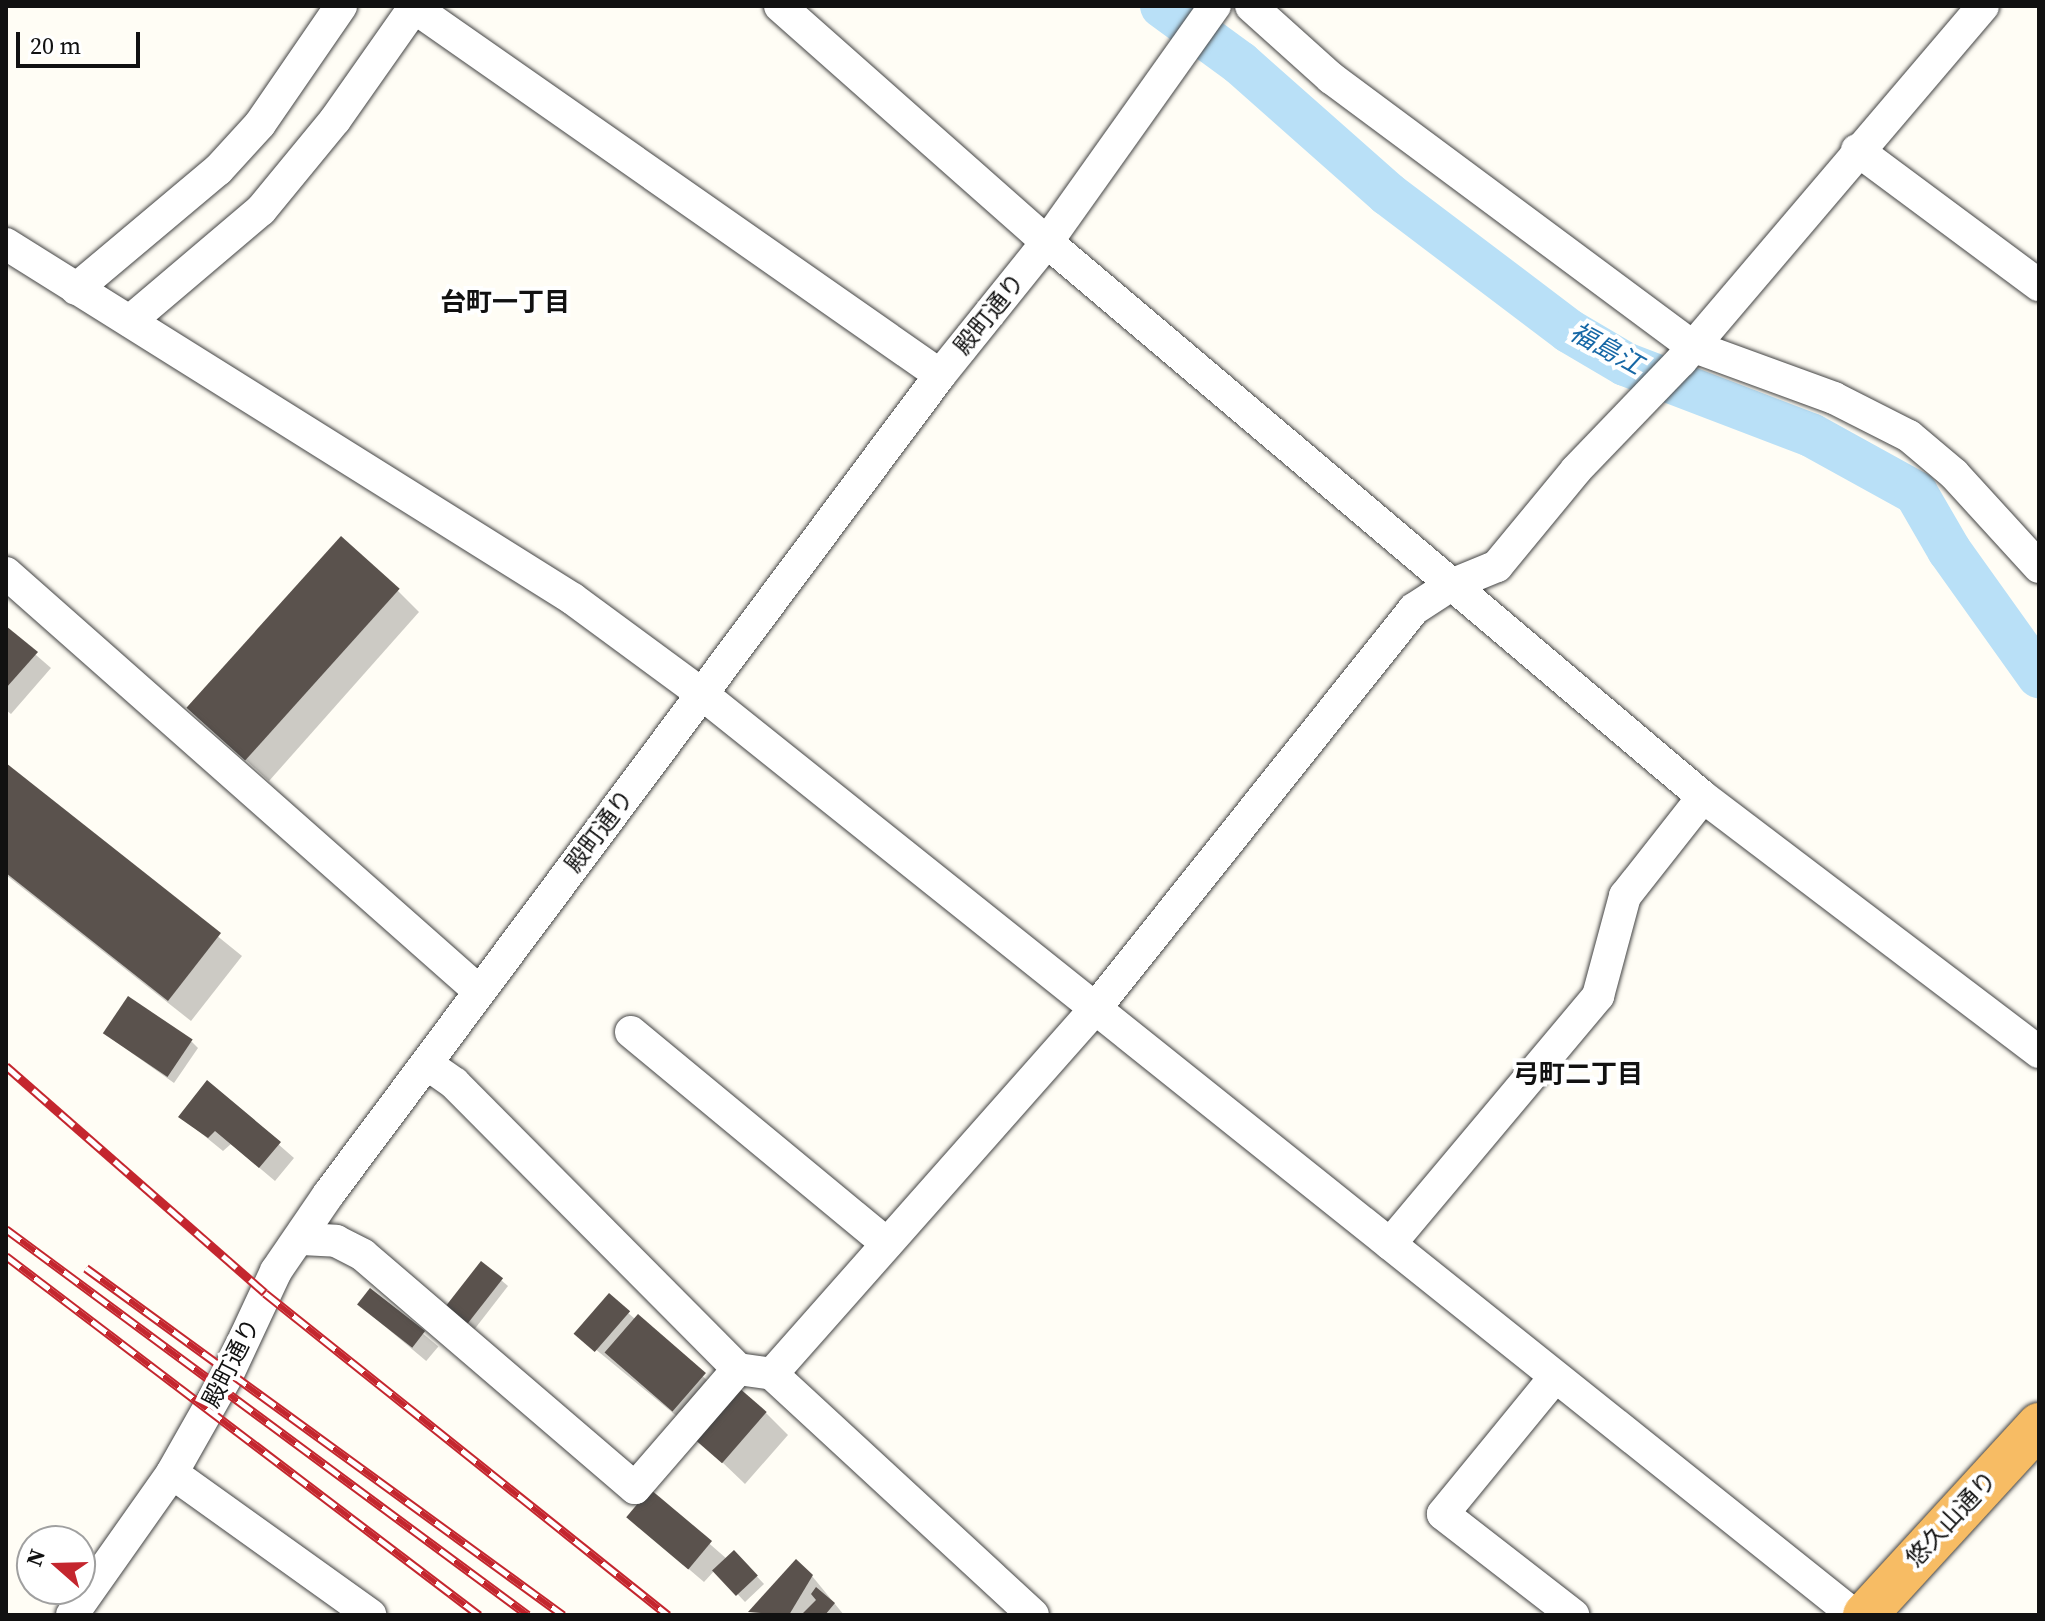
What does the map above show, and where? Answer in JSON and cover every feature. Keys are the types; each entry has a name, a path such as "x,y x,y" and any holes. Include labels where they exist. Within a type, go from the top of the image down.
{"highway":[{"name":"悠久山通り","path":"1865,1615 2039,1425"}],"street":[{"path":"76,289 218,170 260,124 341,6"},
{"path":"780,6 1047,242 1703,797 2039,1052"},
{"name":"殿町通り","path":"72,1615 172,1473 228,1374 276,1271 302,1239 328,1195 940,375 1047,242 1215,6"},
{"path":"1251,6 1331,78 1687,354 1834,398 1909,436 1954,474 2039,567"},
{"path":"772,1374 1094,1010 1414,609 1451,585 1497,566 1576,470 1622,428 1687,354 1857,150 1983,6"},
{"path":"130,321 261,210 335,120 414,7 940,375"},
{"path":"1857,150 2039,285"},
{"path":"6,244 573,599 702,694 1854,1615"},
{"path":"6,573 479,991"},
{"path":"1390,1244 1598,996 1625,896 1703,797"},
{"path":"631,1032 887,1244"},
{"path":"427,1064 454,1083 738,1369 772,1374 1033,1615"},
{"path":"302,1239 336,1241 363,1255 635,1488 738,1369"},
{"path":"1555,1377 1443,1514 1573,1615"},
{"path":"172,1473 370,1615"}],"building":[{"path":"341,536 400,589 245,761 186,708"},
{"path":"6,626 38,652 6,688"},
{"path":"6,763 221,933 168,1001 6,873"},
{"path":"128,996 193,1040 168,1077 103,1033"},
{"path":"207,1080 281,1142 259,1168 215,1131 208,1138 178,1117"},
{"path":"481,1261 503,1278 462,1330 440,1313"},
{"path":"370,1288 425,1331 412,1348 357,1305"},
{"path":"609,1293 630,1311 595,1352 574,1334"},
{"path":"638,1314 706,1373 672,1412 605,1352"},
{"path":"738,1387 767,1412 722,1463 693,1438"},
{"path":"650,1489 712,1541 688,1569 626,1517"},
{"path":"734,1550 758,1576 736,1596 712,1570"},
{"path":"796,1559 813,1575 789,1615 748,1612"},
{"path":"816,1587 835,1603 825,1615 801,1615 816,1600 811,1594"}],"waterway":[{"name":"福島江","path":"1162,6 1240,63 1388,194 1569,331 1625,364 1811,435 1916,493 1949,550 2039,676"}],"railway":[{"path":"6,1066 265,1293 668,1615"},
{"path":"6,1229 528,1615"},
{"path":"6,1256 479,1615"},
{"path":"86,1268 563,1615"}],"district":[{"name":"台町一丁目","path":"505,303"},
{"name":"弓町二丁目","path":"1578,1075"}]}
